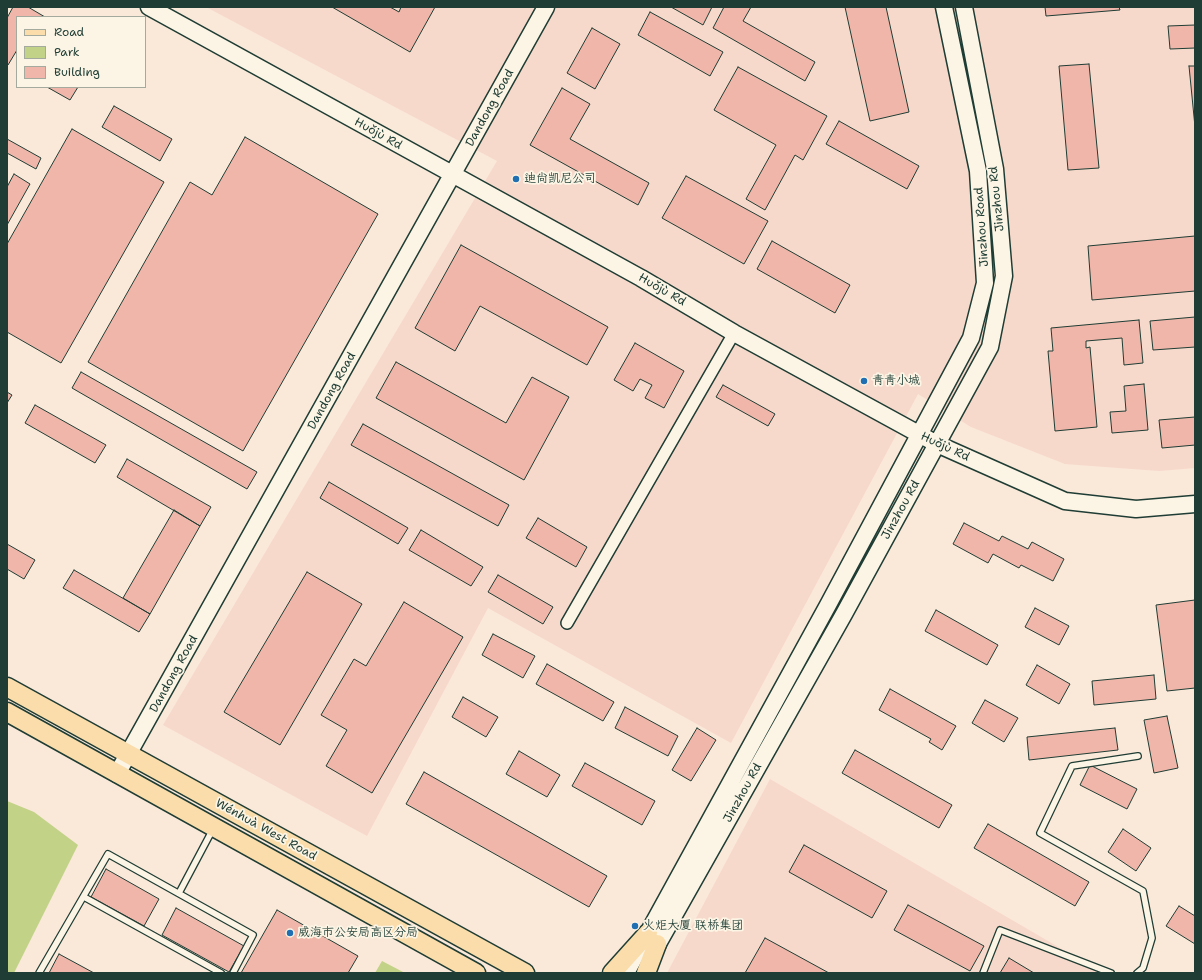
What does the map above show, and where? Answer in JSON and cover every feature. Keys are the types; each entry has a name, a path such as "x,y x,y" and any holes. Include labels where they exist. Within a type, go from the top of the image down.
{"main road":[{"name":"Huǒjù Rd","path":"149,7 641,278 734,333 937,444 1065,501 1136,509 1195,504"},
{"name":"Dandong Road","path":"117,774 546,7"},
{"name":"Jinzhou Road","path":"919,435 970,338 985,284 978,170 944,7"},
{"name":"Jinzhou Rd","path":"626,973 653,939 937,444 990,347 1004,276 995,169 964,7"},
{"name":"Jinzhou Rd","path":"641,973 653,939 919,435"},
{"name":"Wénhuà West Road","path":"7,687 525,973"},
{"name":"Wénhuà West Road","path":"7,712 476,973"},
{"path":"612,973 653,939"},
{"path":"646,973 653,939"}],"street":[{"path":"567,623 734,333"}],"lane":[{"path":"1137,973 1143,968 1152,938 1143,891 1040,833 1072,766 1138,756"},
{"path":"179,893 213,828"},
{"path":"39,973 108,854 253,936 233,973"},
{"path":"84,897 221,973"},
{"path":"983,973 1000,930 1111,973"}],"shaded area":[{"path":"206,7 1195,7 1195,468 1159,471 1065,464 971,427 918,394 731,743 488,608 367,836 163,725 497,161"},
{"path":"770,779 1103,973 667,973"}],"green space":[{"path":"7,801 34,812 78,845 14,973 7,973"},
{"path":"382,961 405,973 375,973"}],"building":[{"path":"13,7 28,7 43,16 16,16 16,52 8,65 7,64 7,18"},
{"path":"332,7 390,7 399,12 401,7 435,7 410,52"},
{"path":"671,7 712,7 703,25"},
{"path":"724,7 751,7 743,21 815,62 805,81 713,28"},
{"path":"845,7 886,7 909,112 870,121"},
{"path":"1045,7 1119,7 1120,10 1046,16"},
{"path":"650,12 723,52 710,76 638,35"},
{"path":"1195,25 1195,48 1170,49 1168,26"},
{"path":"592,28 620,44 595,89 567,73"},
{"path":"1089,64 1099,168 1068,170 1059,66"},
{"path":"1189,66 1195,66 1195,127"},
{"path":"738,67 827,116 803,160 795,155 765,210 746,199 776,145 714,110"},
{"path":"49,88 77,88 70,100"},
{"path":"562,88 590,104 570,139 649,183 638,205 530,145"},
{"path":"114,106 172,139 160,161 102,127"},
{"path":"839,121 919,166 907,189 826,144"},
{"path":"72,129 164,182 61,363 7,332 7,244"},
{"path":"245,137 378,214 243,451 88,362 190,182 212,195"},
{"path":"7,139 41,158 36,169 7,153"},
{"path":"14,174 30,184 7,225 7,187"},
{"path":"686,176 768,221 744,264 662,218"},
{"path":"1195,236 1195,291 1092,300 1088,246"},
{"path":"772,241 850,285 835,313 757,269"},
{"path":"461,245 608,327 587,365 480,306 455,351 415,328"},
{"path":"1195,317 1195,347 1153,350 1150,321"},
{"path":"1139,320 1143,363 1124,365 1122,338 1086,341 1086,348 1090,347 1097,427 1055,431 1048,351 1053,351 1051,328"},
{"path":"635,343 684,371 664,408 645,398 652,385 640,379 633,391 614,380"},
{"path":"396,362 506,423 532,377 569,397 524,480 376,398"},
{"path":"81,372 257,472 247,489 72,388"},
{"path":"1144,384 1148,430 1112,433 1110,412 1126,411 1124,386"},
{"path":"723,385 775,414 768,426 716,397"},
{"path":"7,392 12,395 7,403"},
{"path":"35,405 106,445 95,463 25,423"},
{"path":"1195,417 1195,445 1162,448 1159,420"},
{"path":"363,424 509,505 498,526 351,445"},
{"path":"127,459 211,507 200,526 117,477"},
{"path":"329,482 408,528 398,544 320,498"},
{"path":"174,510 200,526 150,614 123,598"},
{"path":"538,518 587,547 576,567 526,538"},
{"path":"964,523 999,541 1002,536 1028,549 1032,542 1064,559 1053,581 1021,565 1019,568 993,554 988,563 953,544"},
{"path":"421,530 483,567 471,586 409,550"},
{"path":"7,544 35,560 24,579 7,569"},
{"path":"74,570 150,614 139,632 63,588"},
{"path":"307,572 362,604 280,745 224,712"},
{"path":"498,575 553,607 543,624 488,592"},
{"path":"1195,600 1195,688 1167,691 1156,605"},
{"path":"404,602 463,637 372,793 326,766 347,730 321,715 354,659 366,666"},
{"path":"1035,608 1069,626 1059,645 1025,627"},
{"path":"936,610 998,645 987,665 925,631"},
{"path":"493,634 535,656 523,678 482,655"},
{"path":"547,664 614,702 603,721 536,684"},
{"path":"1037,665 1070,684 1059,704 1026,685"},
{"path":"1154,675 1156,699 1094,705 1092,681"},
{"path":"890,689 956,726 942,750 929,742 931,739 879,710"},
{"path":"463,697 498,717 486,737 452,717"},
{"path":"985,700 1018,718 1004,742 972,723"},
{"path":"625,707 678,736 668,756 615,728"},
{"path":"1167,716 1178,768 1154,773 1144,720"},
{"path":"697,728 716,740 691,781 672,770"},
{"path":"1115,728 1118,750 1029,760 1027,737"},
{"path":"855,750 952,805 939,828 842,773"},
{"path":"519,751 560,775 547,797 506,774"},
{"path":"585,763 655,801 642,825 572,786"},
{"path":"1090,765 1137,789 1127,809 1080,785"},
{"path":"424,772 607,876 589,907 406,804"},
{"path":"988,824 1089,882 1075,906 974,848"},
{"path":"1123,829 1151,848 1136,871 1108,852"},
{"path":"804,845 887,891 872,918 789,872"},
{"path":"106,869 159,899 144,926 91,897"},
{"path":"908,905 984,946 970,971 894,930"},
{"path":"1179,906 1195,916 1195,944 1166,926"},
{"path":"176,908 244,946 229,972 162,935"},
{"name":"威海市公安局高区分局","path":"277,910 358,956 348,973 241,973"},
{"path":"765,938 829,973 745,973"},
{"path":"59,954 94,973 49,973"},
{"path":"1009,958 1034,973 1000,973"}],"place":[{"name":"迪尚凯尼公司","path":"516,179"},
{"name":"青青小城","path":"864,381"},
{"name":"火炬大厦 联桥集团","path":"635,926"},
{"name":"威海市公安局高区分局","path":"290,933"}]}
